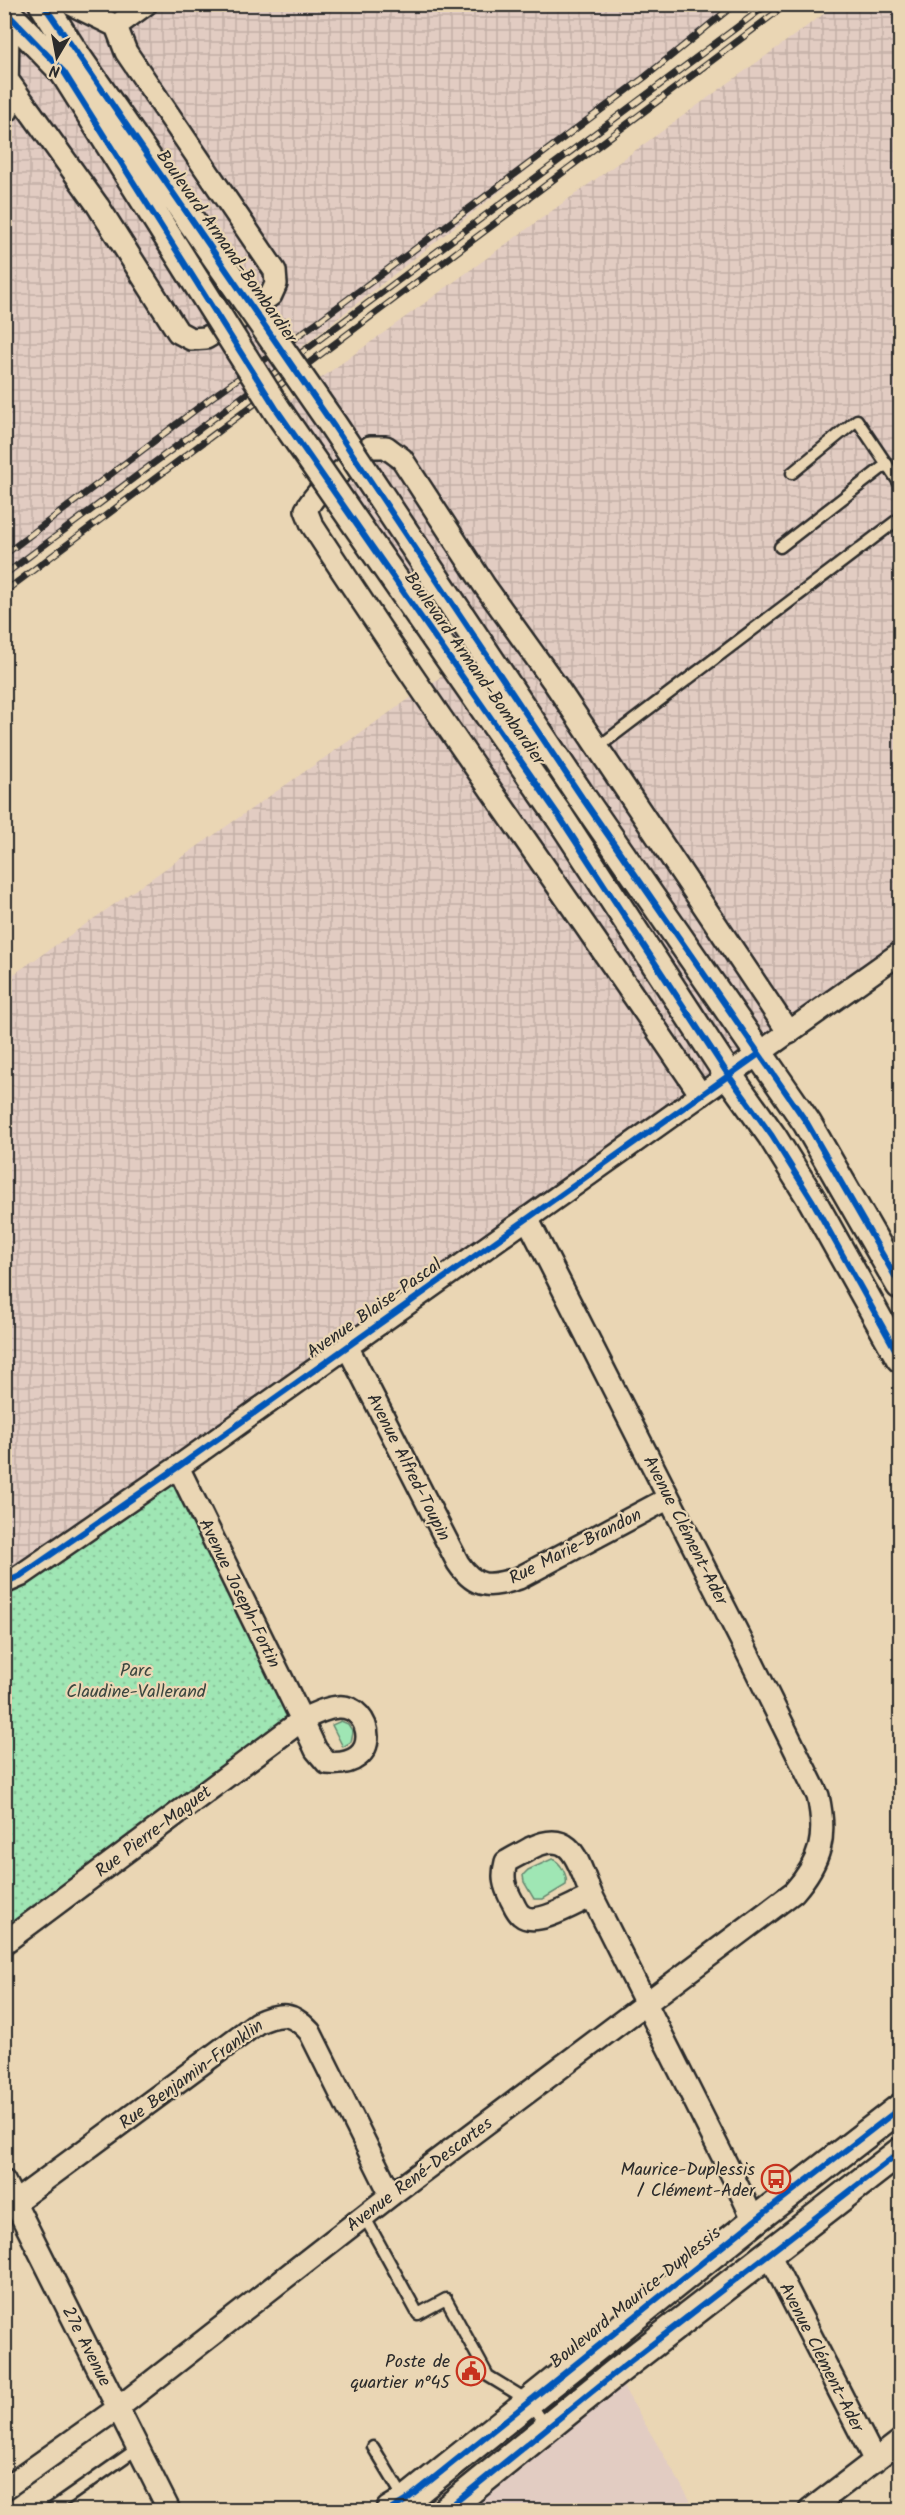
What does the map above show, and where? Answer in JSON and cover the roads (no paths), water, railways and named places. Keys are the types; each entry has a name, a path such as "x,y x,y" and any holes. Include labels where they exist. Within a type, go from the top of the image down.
{"street":[{"name":"Boulevard Armand-Bombardier","path":"43,4 69,63 277,410 559,816 729,1076 772,1136 812,1200 900,1358"},
{"path":"71,4 116,26 146,4"},
{"name":"Boulevard Armand-Bombardier","path":"6,13 69,63 333,425 583,799 807,1123 900,1285"},
{"name":"Boulevard Armand-Bombardier","path":"6,13 9,82 98,206 178,332 191,339 206,338 271,296 276,284 275,270 126,52 116,26"},
{"path":"4,112 7,111 9,82"},
{"path":"701,1095 366,609 312,525 306,510 313,496 370,447 386,447 402,459 484,585 789,1033"},
{"name":"Avenue Blaise-Pascal","path":"4,1583 20,1576 178,1467 900,953"},
{"name":"Avenue Clément-Ader","path":"526,1218 818,1796 823,1821 820,1849"},
{"name":"Avenue Alfred-Toupin","path":"347,1346 458,1563 466,1575 477,1583"},
{"name":"Avenue Joseph-Fortin","path":"178,1467 302,1720"},
{"name":"Rue Marie-Brandon","path":"477,1583 497,1585 519,1578 669,1498"},
{"name":"Rue Pierre-Maguet","path":"4,1943 302,1720"},
{"name":"Avenue René-Descartes","path":"4,2489 118,2408 391,2195 794,1892 810,1873 820,1849"},
{"path":"592,1896 754,2221"},
{"name":"Rue Benjamin-Franklin","path":"15,2202 257,2023 273,2016 287,2015 300,2022 310,2032 391,2195"},
{"name":"Boulevard Maurice-Duplessis","path":"402,2507 529,2401 754,2221 900,2108"},
{"path":"446,2511 547,2428 900,2152"},
{"name":"27e Avenue","path":"4,2181 169,2511"},
{"name":"Avenue Clément-Ader","path":"769,2254 875,2461"},
{"path":"810,2511 900,2441"}],"lane":[{"path":"792,473 856,420 900,484"},
{"path":"780,547 887,464"},
{"path":"597,748 900,518"},
{"path":"364,2216 418,2314 446,2299 488,2376 529,2401 547,2428"},
{"path":"374,2447 402,2507"},
{"path":"50,2511 138,2448"}],"railway":[{"path":"4,555 211,398 320,320 645,77 735,4"},
{"path":"4,575 768,4"},
{"path":"4,592 787,4"}],"place":[{"name":"Maurice-Duplessis / Clément-Ader","path":"776,2179"},
{"name":"Poste de quartier n°45","path":"471,2371"}],"park label":[{"name":"Parc Claudine-Vallerand","path":"136,1680"}]}
